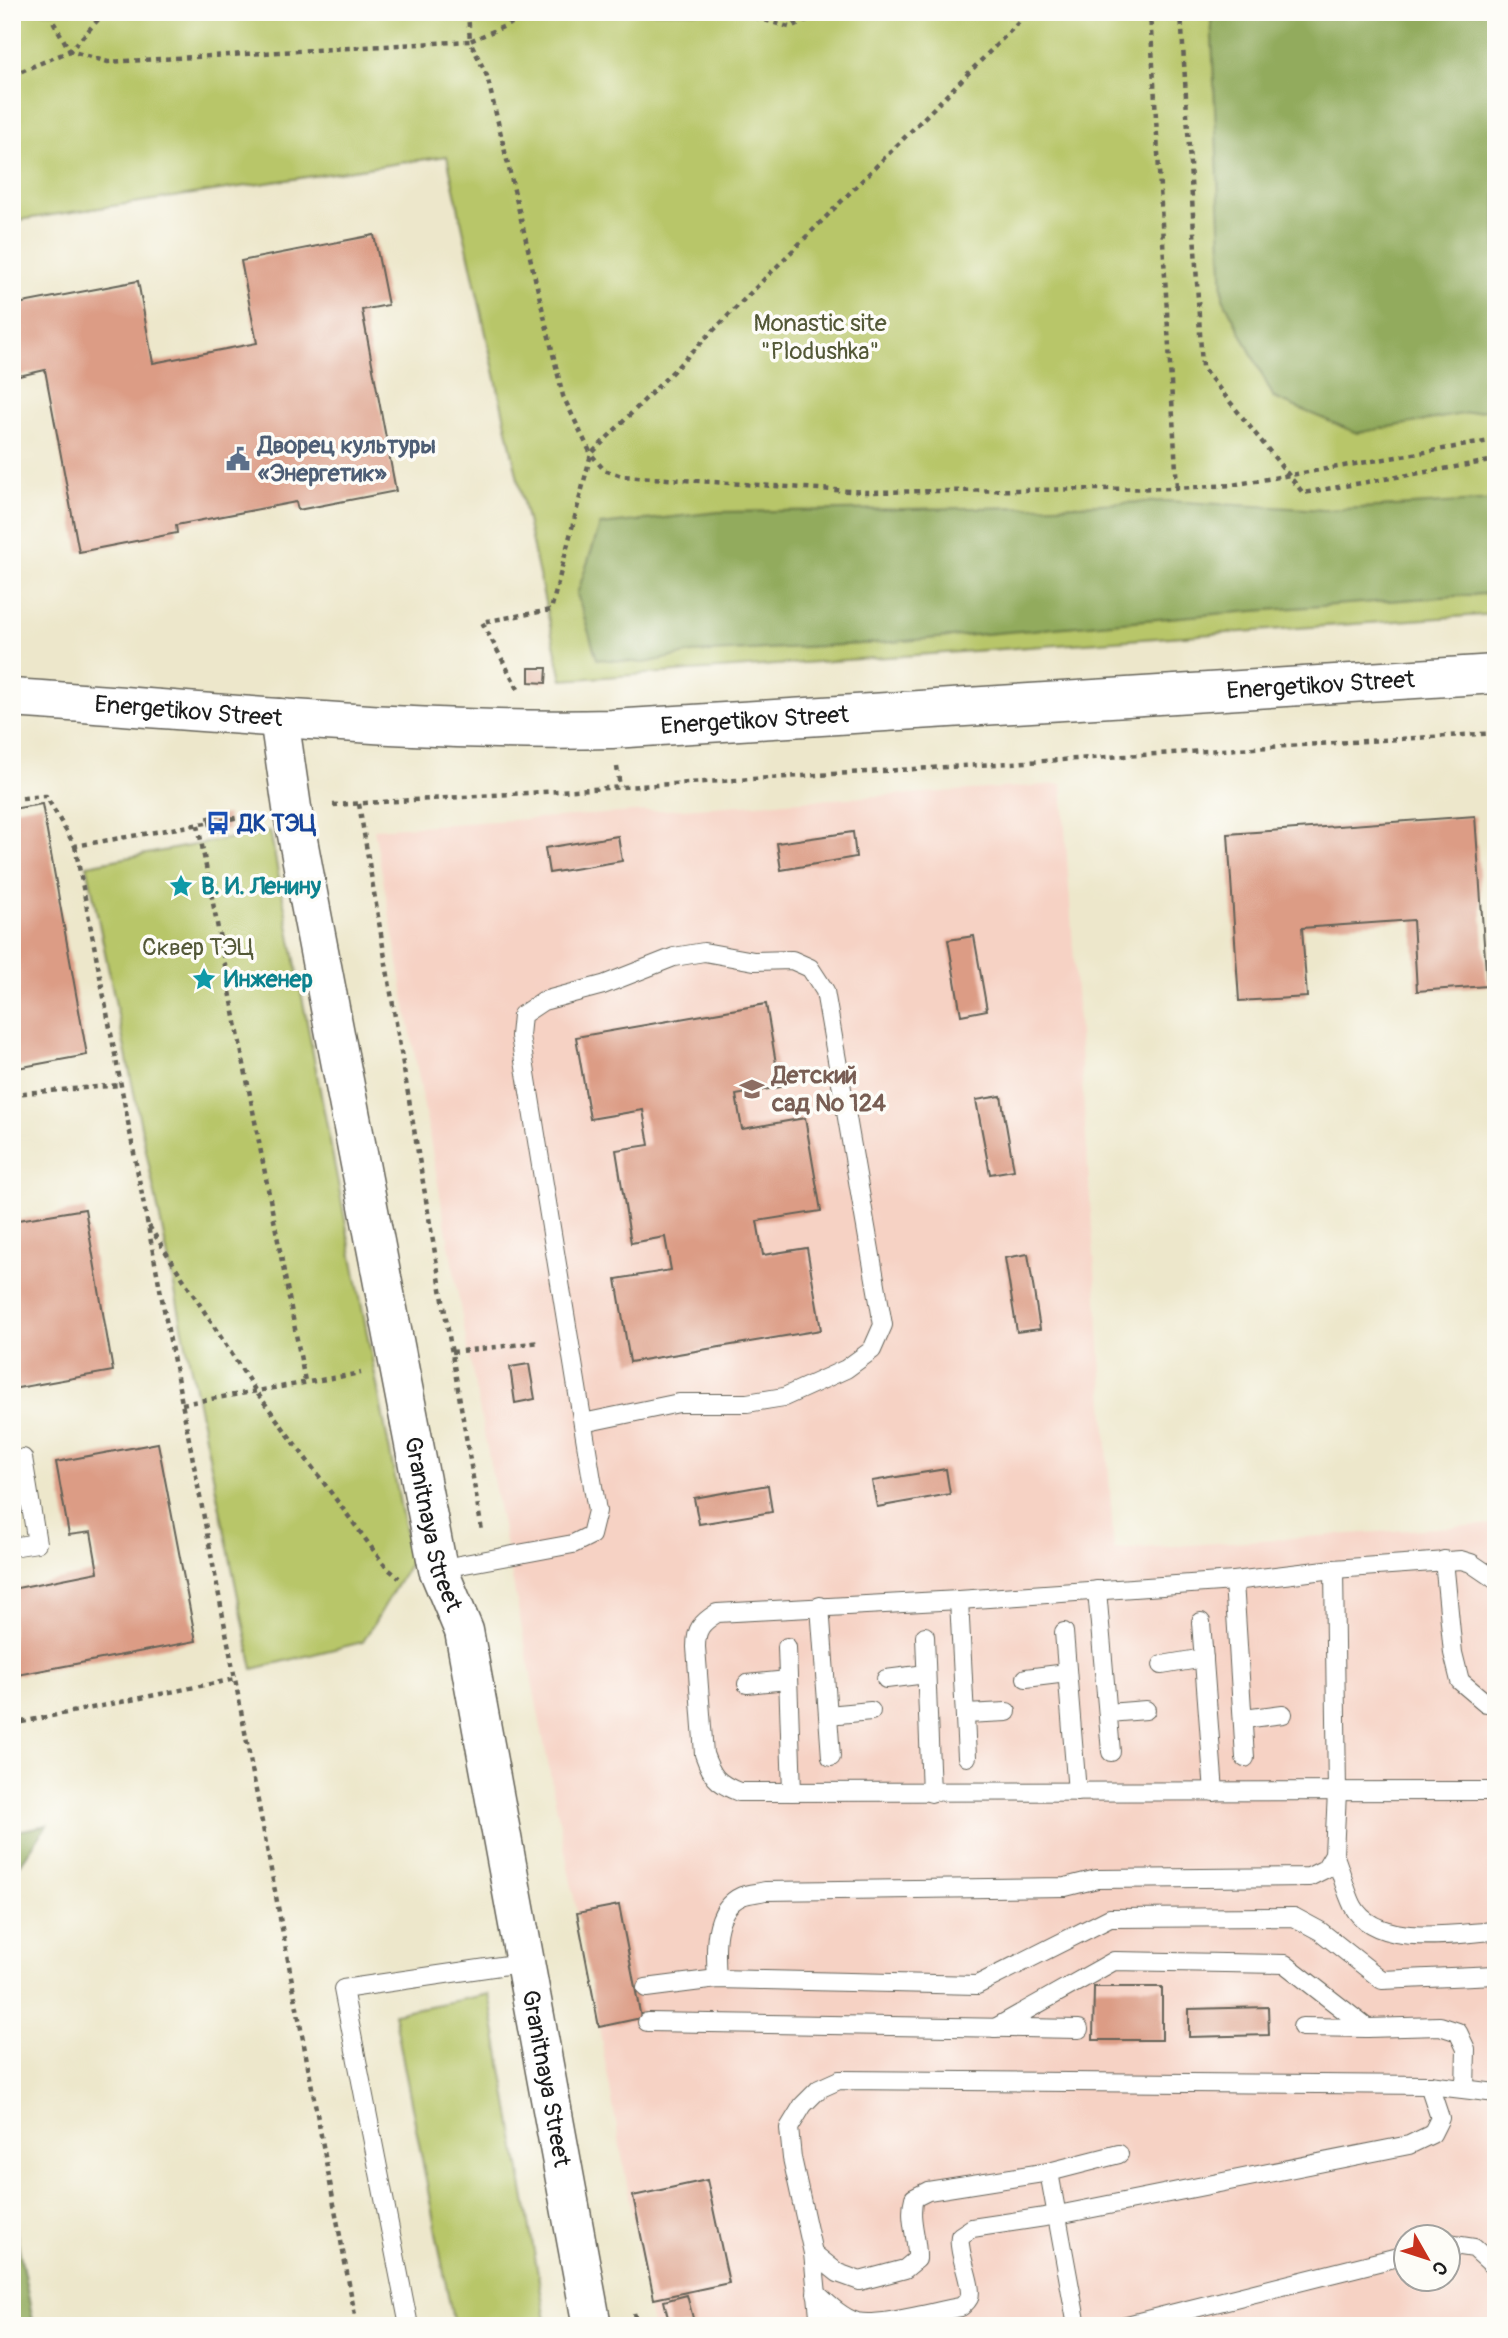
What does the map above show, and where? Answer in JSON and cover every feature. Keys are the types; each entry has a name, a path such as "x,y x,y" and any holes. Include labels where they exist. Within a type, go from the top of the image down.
{"street":[{"name":"Energetikov Street","path":"12,698 279,718 533,731 612,729 1496,674"},
{"name":"Granitnaya Street","path":"279,718 292,808 399,1367 422,1576 464,1631 592,2326"}],"lane":[{"path":"422,1576 573,1544 591,1535 597,1511 520,1036 522,1015 543,1001 603,985 674,957 704,952 754,961 792,960 810,968 825,991 883,1325 872,1350 846,1369 783,1397 747,1403 679,1403 583,1423"},
{"path":"12,1547 37,1543 23,1458"},
{"path":"1444,1560 1453,1653 1460,1681 1486,1703 1496,1702"},
{"path":"1496,1580 1471,1563 1444,1560 1234,1581 717,1613 704,1621 696,1631 704,1754 709,1770 721,1785 739,1792 1496,1791"},
{"path":"1334,1569 1337,1791 1334,1854 1354,1908 1372,1925 1401,1936 1496,1931"},
{"path":"1234,1581 1245,1758"},
{"path":"1097,1590 1111,1752"},
{"path":"959,1600 967,1757"},
{"path":"820,1606 831,1757"},
{"path":"1201,1622 1214,1792"},
{"path":"1064,1632 1077,1792"},
{"path":"925,1636 931,1793"},
{"path":"787,1647 792,1792"},
{"path":"1162,1665 1203,1658"},
{"path":"1026,1678 1067,1673"},
{"path":"886,1679 926,1674"},
{"path":"747,1684 788,1680"},
{"path":"1108,1713 1146,1710"},
{"path":"828,1715 871,1712"},
{"path":"965,1714 1007,1712"},
{"path":"1244,1719 1283,1714"},
{"path":"717,1979 717,1934 725,1911 741,1897 765,1891 1065,1887 1097,1879 1309,1877 1325,1869 1334,1854"},
{"path":"646,1988 717,1979 977,1985 1110,1917 1294,1917 1320,1931 1382,1980 1496,1975"},
{"path":"995,2028 1114,1961 1285,1964 1367,2028"},
{"path":"410,2326 343,1989 527,1962"},
{"path":"647,2022 1079,2029"},
{"path":"1302,2027 1440,2026 1458,2032 1466,2049 1465,2089"},
{"path":"820,2326 813,2253 792,2158 789,2128 803,2105 819,2089 839,2080 1429,2085 1496,2093"},
{"path":"816,2293 856,2322 880,2322 961,2307 969,2298 970,2288 959,2245 960,2236 972,2228 1058,2214 1409,2145 1432,2134 1440,2118 1429,2085"},
{"path":"813,2253 838,2273 860,2281 905,2269 917,2259 918,2244 910,2211 914,2198 928,2191 1049,2172 1119,2154"},
{"path":"1049,2172 1077,2326"},
{"path":"1462,2246 1474,2248 1496,2268"},
{"path":"1123,2326 1392,2259"}],"path":[{"path":"53,12 54,23 70,51 108,62 470,40 538,12"},
{"path":"12,75 70,51 104,12"},
{"path":"468,12 470,40 487,76 563,396 591,454 604,470 622,476 865,492 1177,488 1232,485 1496,440"},
{"path":"736,12 789,27 829,12"},
{"path":"498,620 551,610 591,454 1029,12"},
{"path":"1150,12 1177,488"},
{"path":"1181,12 1202,368 1303,493 1496,460"},
{"path":"75,846 292,808 1496,733"},
{"path":"12,799 46,796 75,846 357,2326"},
{"path":"198,825 305,1381"},
{"path":"12,1094 121,1085"},
{"path":"146,1222 255,1390 386,1567 422,1576"},
{"path":"452,1352 569,1339"},
{"path":"182,1404 399,1367"},
{"path":"12,1724 235,1679"}],"shaded area":[{"path":"1062,784 1114,1550 1496,1524 1496,2326 652,2326 599,2027 468,1350 374,829"}],"green space":[{"name":"Monastic site \"Plodushka\"","path":"12,12 1496,12 1496,614 562,680 447,156 12,221"},
{"path":"1211,12 1496,12 1496,408 1357,433 1274,398 1223,298"},
{"path":"1496,500 1496,540 1490,546 1496,593 881,643 692,653 645,663 597,659 577,594 600,525 719,512 1033,507 1166,501 1326,510"},
{"name":"Сквер ТЭЦ","path":"270,831 411,1561 363,1642 253,1669 87,865"},
{"path":"47,1825 12,1876 12,1832"},
{"path":"489,1994 547,2326 454,2326 394,2013"},
{"path":"12,2212 34,2326 12,2326"}],"building":[{"path":"374,235 388,305 362,310 396,491 298,510 296,502 176,525 177,533 79,552 45,370 19,376 12,337 12,305 138,281 153,363 257,343 241,261"},
{"path":"529,668 547,668 546,683 529,682"},
{"path":"42,804 87,1055 12,1069 12,809"},
{"path":"227,814 229,829 211,832 208,817"},
{"path":"1475,816 1487,986 1417,991 1413,920 1302,928 1307,997 1239,1001 1228,834"},
{"path":"853,832 856,857 781,870 777,843"},
{"path":"618,836 622,861 549,873 545,848"},
{"path":"974,936 987,1010 961,1015 948,940"},
{"path":"766,1004 780,1087 736,1095 742,1129 805,1118 821,1211 757,1221 763,1255 807,1248 821,1330 630,1362 616,1279 671,1270 665,1237 631,1243 616,1150 649,1145 643,1110 590,1119 576,1037"},
{"path":"1001,1096 1014,1170 990,1174 976,1100"},
{"path":"85,1209 113,1371 12,1389 12,1221"},
{"path":"1028,1254 1040,1329 1017,1332 1005,1258"},
{"path":"529,1364 535,1399 515,1403 510,1367"},
{"path":"158,1443 196,1641 12,1676 12,1589 98,1572 91,1532 69,1535 56,1462"},
{"path":"946,1469 950,1494 877,1507 872,1481"},
{"path":"768,1485 772,1512 699,1524 694,1498"},
{"path":"619,1905 641,2018 599,2027 577,1913"},
{"path":"1094,1987 1162,1987 1162,2040 1093,2040"},
{"path":"1268,2007 1269,2035 1189,2037 1189,2009"},
{"path":"707,2180 729,2283 654,2299 633,2196"},
{"path":"687,2295 695,2326 670,2326 664,2301"}],"place":[{"name":"Дворец культуры «Энергетик»","path":"238,459"},
{"name":"ДК ТЭЦ","path":"218,823"},
{"name":"В. И. Ленину","path":"181,886"},
{"name":"Инженер","path":"204,979"},
{"name":"Детский сад № 124","path":"752,1089"}]}
